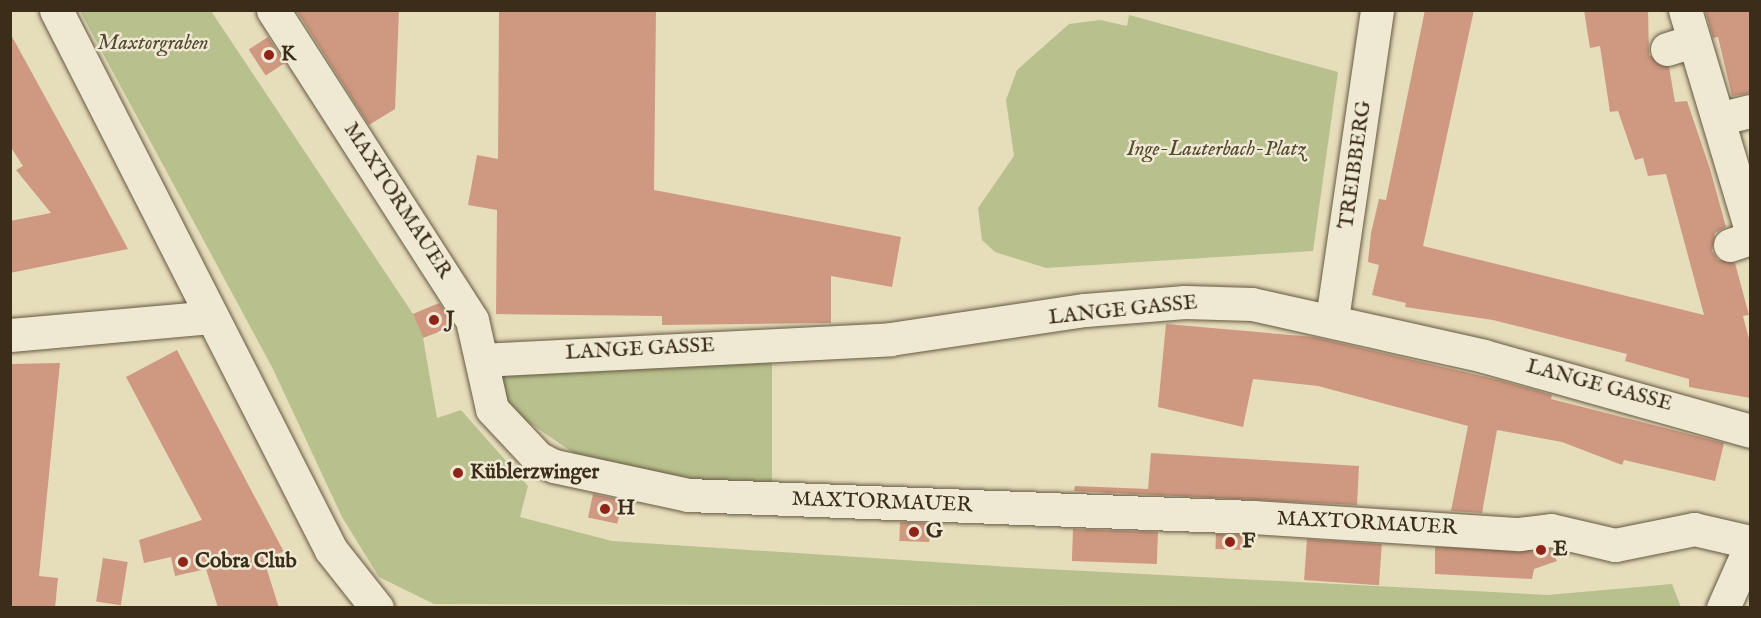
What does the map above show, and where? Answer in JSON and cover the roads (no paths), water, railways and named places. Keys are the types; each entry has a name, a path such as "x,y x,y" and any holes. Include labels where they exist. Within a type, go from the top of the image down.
{"street":[{"path":"56,10 331,550 377,608"},
{"name":"MAXTORMAUER","path":"273,10 446,273 472,320 492,409 538,458 688,495 1252,517 1519,534 1551,530 1615,545 1694,529 1749,551"},
{"name":"TREIBBERG","path":"1332,319 1377,10"},
{"path":"1682,34 1718,119 1744,236"},
{"path":"1718,119 1750,111"},
{"name":"LANGE GASSE","path":"482,360 890,339 1085,310 1225,303 1332,319 1600,385 1750,431"},
{"path":"10,335 211,317"},
{"path":"1723,608 1749,551"},
{"path":"1742,608 1749,551"}],"place":[{"name":"K","path":"269,55"},
{"name":"J","path":"434,320"},
{"name":"Küblerzwinger","path":"458,473"},
{"name":"H","path":"605,509"},
{"name":"G","path":"914,532"},
{"name":"F","path":"1230,542"},
{"name":"E","path":"1541,550"},
{"name":"Cobra Club","path":"183,562"}],"park label":[{"name":"Maxtorgraben","path":"153,44"},
{"name":"Inge-Lauterbach-Platz","path":"1216,150"}]}
